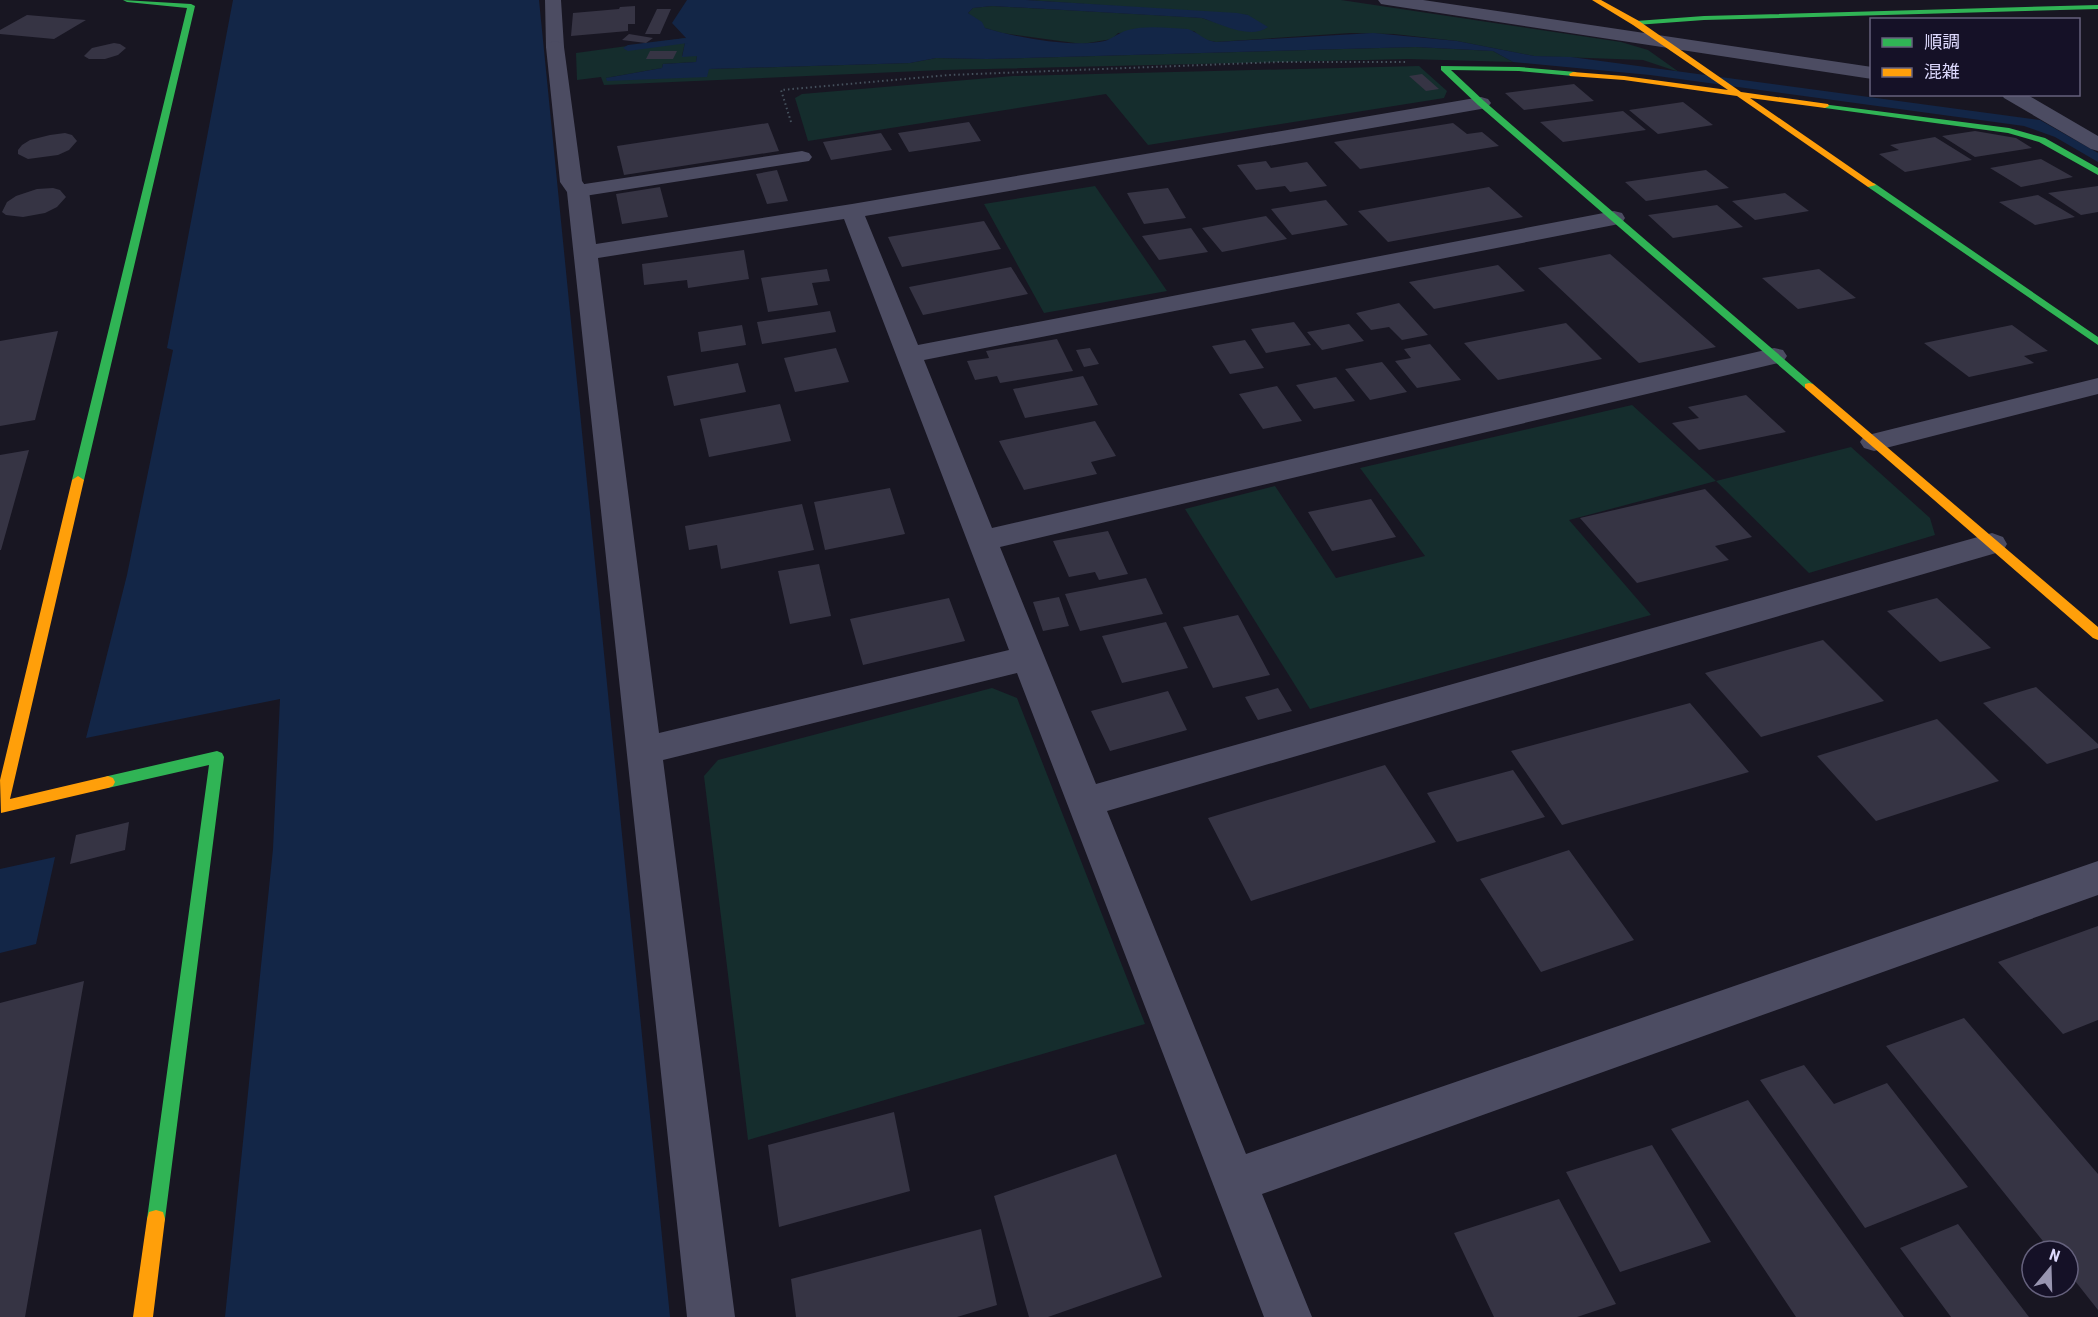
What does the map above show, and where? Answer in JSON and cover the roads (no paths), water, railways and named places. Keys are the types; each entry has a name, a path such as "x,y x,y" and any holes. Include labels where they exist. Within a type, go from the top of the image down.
{"street":[{"path":"127,0 191,6 1,807 217,757 143,1317"},
{"path":"1387,0 1870,73"},
{"path":"1596,0 1636,23 2098,342"},
{"path":"1636,23 1716,17 2098,7"},
{"path":"555,47 571,182 578,191 711,1317"},
{"path":"2098,172 2027,134 1735,92 1575,73 1444,68 1481,103 2098,635"},
{"path":"2014,96 2098,145"},
{"path":"584,253 852,211 1481,103"},
{"path":"852,211 1288,1317"},
{"path":"909,355 1614,218"},
{"path":"982,542 1774,356"},
{"path":"1874,442 2098,386"},
{"path":"1085,802 1992,544"},
{"path":"644,751 1028,658"},
{"path":"1234,1181 2098,878"}],"lane":[{"path":"553,0 555,47"},
{"path":"578,191 802,157"}],"water":[{"path":"233,0 539,0 670,1317 225,1317 273,849 280,699 86,738 127,575 173,350 167,348"},
{"path":"687,0 1026,0 1237,13 1248,15 1268,27 1253,32 1226,27 1202,18 992,6 973,8 968,13 982,22 985,28 1026,38 1073,43 1103,41 1128,30 1150,27 1188,29 1207,40 1216,42 1373,33 1457,41 1534,56 1571,57 2040,120 2098,153 2098,162 2055,137 2024,126 1650,75 1513,62 1493,51 1416,47 987,59 936,58 910,63 709,69 707,77 607,81 606,78 662,68 663,64 696,62 697,56 682,57 686,38 672,23"},
{"path":"55,857 36,944 0,953 0,869"}],"waterway":[{"path":"628,48 685,41"}]}
